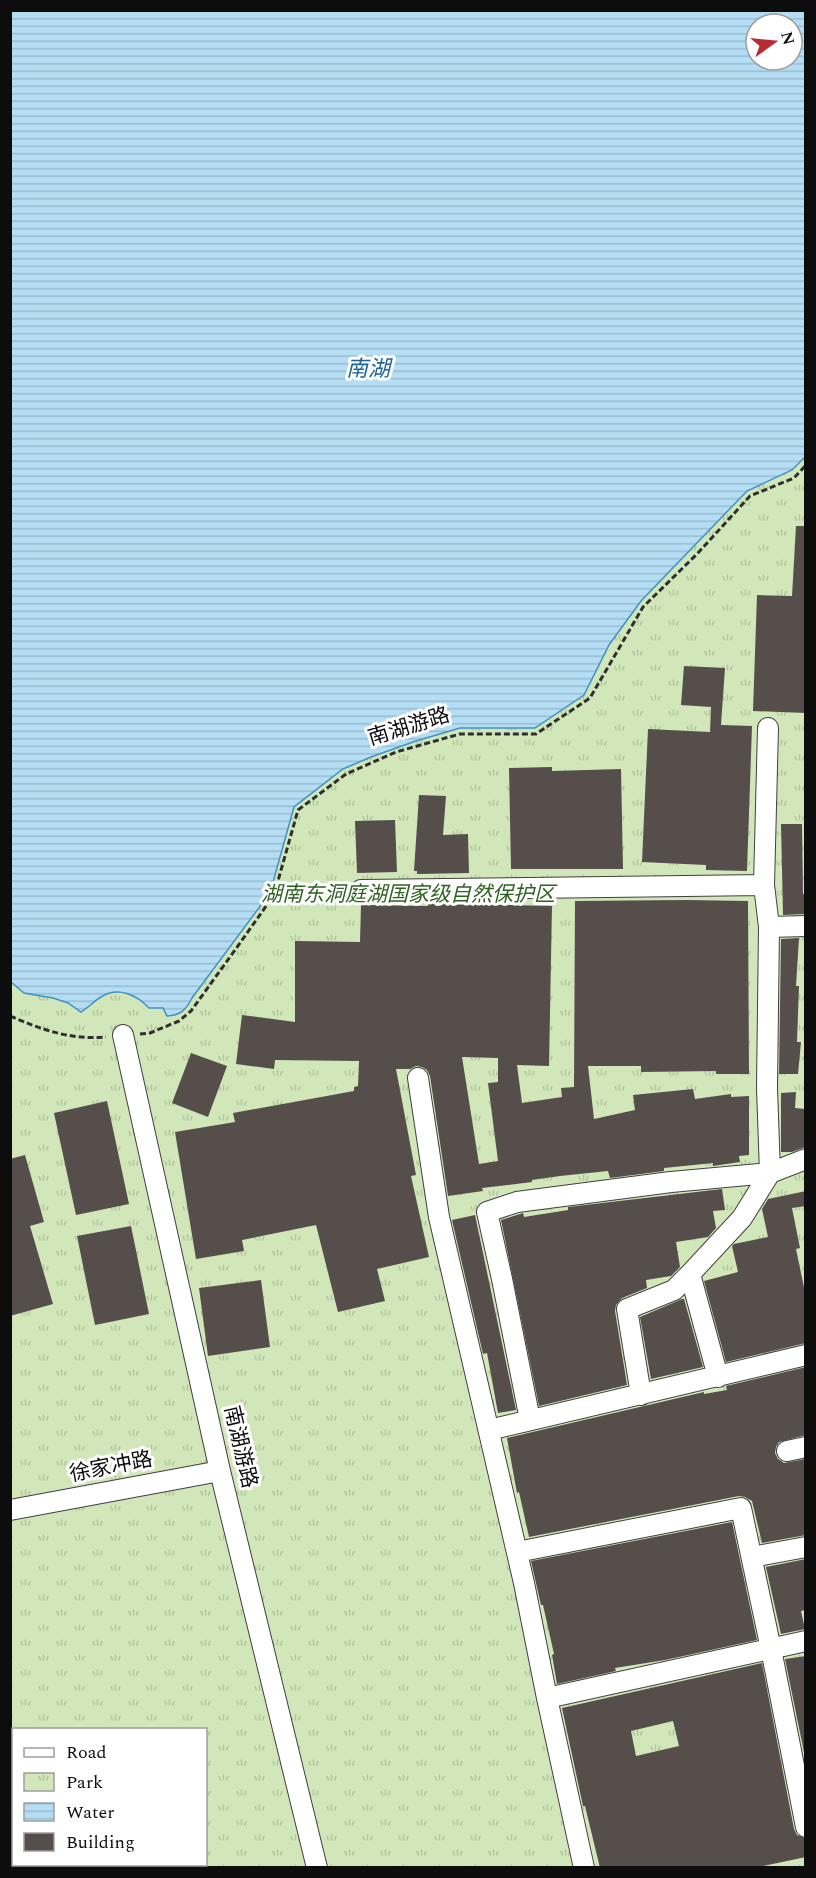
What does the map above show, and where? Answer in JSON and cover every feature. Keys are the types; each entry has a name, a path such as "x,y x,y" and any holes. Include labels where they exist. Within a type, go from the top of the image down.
{"street":[{"path":"641,1395 627,1309 674,1290 742,1218 770,1173 767,1088 770,927 764,885 768,728"},
{"path":"361,890 764,885"},
{"path":"770,927 806,926"},
{"name":"南湖游路","path":"123,1035 220,1471 317,1868"},
{"path":"418,1078 439,1217 517,1552 584,1868"},
{"path":"530,1420 487,1212 517,1202 671,1182 770,1173 806,1159"},
{"path":"690,1274 718,1377"},
{"path":"489,1430 806,1355"},
{"name":"徐家冲路","path":"10,1510 220,1471"},
{"path":"517,1552 741,1508 806,1827"},
{"path":"752,1557 806,1547"},
{"path":"547,1698 806,1641"}],"path":[{"name":"南湖游路","path":"10,1016 47,1032 95,1038 150,1033 179,1021 191,1011 274,895 298,810 346,774 396,752 460,734 537,734 590,698 643,607 697,554 750,496 794,477 806,465"}],"green space":[{"name":"湖南东洞庭湖国家级自然保护区","path":"11,11 805,11 805,1867 11,1867"}],"water":[{"name":"南湖","path":"10,11 805,11 805,457 792,470 747,491 641,601 609,645 584,695 535,728 460,728 371,757 343,769 294,807 270,893 188,1006 182,1011 167,1016 163,1008 149,1008 133,996 114,992 101,997 81,1012 68,1003 53,998 24,993 11,982"}],"building":[{"path":"796,526 806,526 806,713 753,711 757,595 792,596"},
{"path":"684,666 725,668 721,725 752,726 747,871 706,870 706,865 642,862 648,729 710,732 711,707 681,705"},
{"path":"552,767 552,771 621,769 623,869 511,869 509,768"},
{"path":"419,795 446,796 443,835 468,834 469,873 417,874 417,871 414,871"},
{"path":"395,820 397,872 357,873 355,821"},
{"path":"781,824 802,824 803,894 806,894 806,914 783,915"},
{"path":"575,901 748,901 749,1074 716,1074 716,1071 641,1072 641,1066 588,1066 594,1119 635,1110 633,1095 693,1089 695,1099 731,1094 731,1097 749,1096 749,1155 739,1156 740,1162 713,1166 713,1163 664,1168 664,1171 610,1178 608,1171 560,1176 482,1188 483,1191 448,1196 430,1076 422,1067 396,1069 416,1175 411,1176 429,1257 377,1269 385,1301 338,1312 316,1225 242,1240 244,1251 196,1259 175,1132 235,1122 233,1113 354,1091 354,1087 358,1086 359,1061 275,1060 274,1069 236,1064 242,1015 295,1022 295,941 360,942 361,905 428,906 428,903 552,906 549,1066 517,1065 522,1103 562,1097 561,1088 574,1087","holes":["462,1057 498,1058 498,1082 488,1083 498,1161 479,1164"]},
{"path":"799,938 796,986 799,986 797,1042 801,1042 798,1074 779,1074 781,939"},
{"path":"191,1053 227,1066 208,1117 172,1103"},
{"path":"796,1092 795,1108 805,1109 805,1147 792,1152 781,1152 781,1093"},
{"path":"107,1101 129,1204 76,1215 54,1113"},
{"path":"25,1155 44,1222 30,1226 53,1304 10,1316 10,1159"},
{"path":"722,1189 725,1210 713,1211 716,1228 708,1237 676,1242 680,1267 671,1276 646,1280 647,1288 622,1298 616,1305 615,1311 627,1385 539,1406 501,1220 523,1213 524,1217 568,1210 568,1207"},
{"path":"806,1191 806,1206 792,1208 800,1248 796,1249 806,1297 806,1343 726,1362 704,1281 738,1272 732,1246 734,1244 768,1237 762,1209 768,1199"},
{"path":"475,1215 516,1410 498,1413 487,1353 483,1354 452,1220"},
{"path":"131,1226 149,1314 95,1325 77,1236"},
{"path":"261,1280 270,1347 208,1356 199,1288"},
{"path":"684,1299 703,1367 651,1379 640,1317"},
{"path":"806,1367 806,1435 779,1442 775,1453 784,1463 805,1459 806,1535 762,1543 752,1501 739,1496 529,1537 519,1492 517,1493 507,1438 704,1392 704,1394 727,1390 726,1386"},
{"path":"732,1522 757,1640 665,1660 615,1668 616,1671 557,1684 552,1655 554,1654 531,1561"},
{"path":"806,1559 806,1610 801,1611 805,1629 781,1634 766,1567"},
{"path":"806,1656 806,1762 785,1659"},
{"path":"762,1663 794,1829 797,1835 806,1839 806,1857 754,1868 600,1868 585,1806 583,1806 562,1708","holes":["673,1721 679,1746 636,1756 631,1731"]}]}
